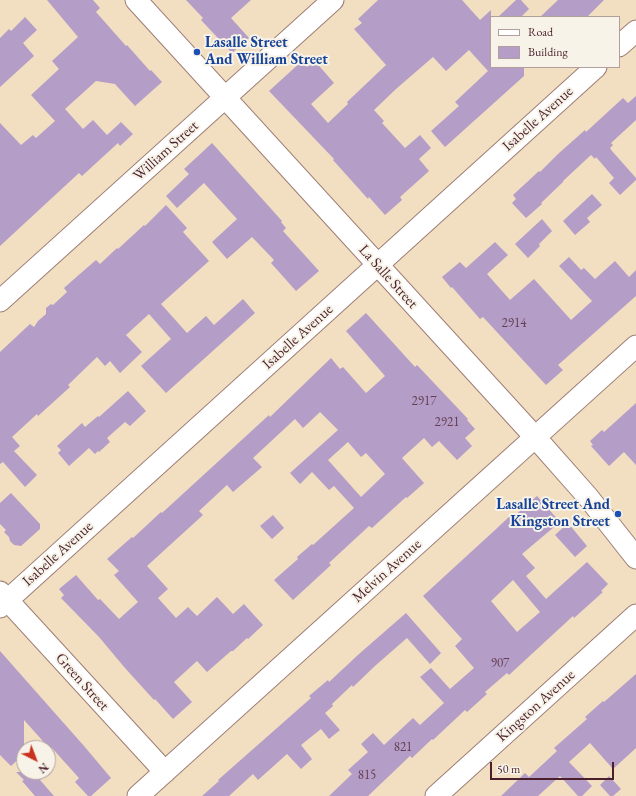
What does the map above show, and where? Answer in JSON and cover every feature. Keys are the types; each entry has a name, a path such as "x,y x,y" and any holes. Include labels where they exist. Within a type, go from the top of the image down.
{"street":[{"name":"La Salle Street","path":"136,0 535,437 588,497 636,558"},
{"name":"William Street","path":"0,301 332,0"},
{"path":"620,45 636,31"},
{"name":"Isabelle Avenue","path":"2,599 378,265 595,68"},
{"name":"Melvin Avenue","path":"138,796 636,346"},
{"name":"Green Street","path":"2,599 165,772"},
{"name":"Kingston Avenue","path":"436,796 636,615"}],"building":[{"path":"47,0 93,0 100,8 96,12 126,46 127,45 162,82 135,106 115,84 96,81 65,109 83,129 93,120 107,135 121,122 133,134 120,146 118,143 82,176 79,173 0,246 0,123 21,145 33,135 36,138 55,121 31,95 59,69 52,61 78,37"},
{"path":"186,0 251,0 231,18 249,38 232,53 201,20 203,18"},
{"path":"378,0 462,0 480,20 491,10 490,68 524,68 524,76 445,147 431,131 459,106 455,102 488,71 469,50 446,71 433,57 374,110 384,121 382,123 405,148 420,135 431,148 419,159 429,171 400,197 402,200 385,215 369,197 368,199 333,160 334,159 269,91 302,61 307,67 314,60 334,83 311,104 328,123 348,104 347,102 386,65 354,29 362,23 358,19"},
{"path":"516,0 521,0 529,9 522,16 499,16"},
{"path":"558,0 604,0 588,16 541,16"},
{"path":"25,17 37,30 23,43 34,56 0,87 0,38 9,29 11,31"},
{"path":"636,96 636,120 611,143 613,145 610,148 636,178 636,180 620,195 609,183 614,178 596,157 595,159 591,155 526,218 512,203 516,199 513,195 623,98 628,103"},
{"path":"212,143 282,221 281,222 286,228 283,231 319,271 296,291 271,263 274,260 252,237 227,259 212,242 237,219 204,183 177,208 166,196 189,174 184,169"},
{"path":"592,194 602,205 587,218 590,222 575,235 563,221"},
{"path":"166,205 187,228 183,232 209,261 161,304 187,333 206,316 214,325 243,299 255,313 166,393 141,366 171,339 149,314 126,335 142,352 120,373 110,361 105,366 97,357 68,385 70,387 12,437 20,446 14,451 37,475 25,487 3,462 0,464 0,352 30,324 34,327 46,314 46,308 51,304 53,305 67,292 64,288 73,280 96,260 100,264 144,225 145,226"},
{"path":"542,219 552,231 528,258 515,244"},
{"path":"495,242 508,255 487,274 510,300 534,279 571,320 592,301 559,266 569,257 581,270 584,268 595,279 615,261 629,277 636,270 636,296 558,365 563,370 546,385 483,317 480,319 442,277 460,262 466,268"},
{"path":"366,313 415,367 417,365 468,419 467,420 475,429 465,438 472,446 457,460 439,441 432,447 424,438 402,458 424,483 372,528 369,526 329,563 331,565 293,600 274,580 298,559 297,557 312,544 313,545 354,508 334,486 329,490 312,472 300,484 290,473 338,430 320,412 303,428 295,419 253,458 262,467 233,492 227,485 199,511 203,515 147,566 168,589 158,598 176,618 188,607 197,616 217,597 233,614 244,604 263,625 207,672 197,661 174,682 192,702 173,719 125,668 99,637 61,598 64,595 59,589 76,575 98,600 100,599 119,619 138,602 114,575 119,571 107,559 132,537 133,538 161,512 162,513 269,415 270,417 331,358 340,369 343,367 366,393 385,376 346,331","holes":["348,442 361,457 366,453 385,474 361,497 328,460"]},
{"path":"128,391 146,411 130,426 125,422 107,438 110,442 99,452 98,451 95,454 89,448 69,466 58,453 61,450 57,446 82,423 85,427 98,416 99,417"},
{"path":"636,403 636,465 624,452 609,466 591,446 593,445 590,441 602,430 604,432"},
{"path":"11,493 40,524 40,529 21,546 14,545 10,541 9,537 4,532 6,530 0,524 0,503"},
{"path":"537,496 560,522 522,554 535,568 526,576 546,599 587,562 608,584 601,591 603,592 574,618 573,616 509,675 507,673 485,692 487,694 467,712 465,710 412,758 410,756 368,796 329,796 352,774 348,770 368,752 361,744 373,733 384,745 413,718 420,725 444,703 420,677 431,668 450,689 474,668 455,646 462,639 423,596 510,516 512,518","holes":["513,580 540,612 517,632 491,601"]},
{"path":"273,515 284,528 272,539 260,526"},
{"path":"568,523 587,546 575,557 555,535"},
{"path":"406,613 441,653 430,664 407,638 332,704 333,706 325,713 340,730 329,739 321,729 301,745 312,759 301,769 287,754 258,780 253,774 229,796 202,796 219,781 218,780 311,698 309,696 328,680 329,682"},
{"path":"0,651 111,778 91,796 88,796 75,782 79,778 56,752 56,740 42,740 24,720 24,740 16,740 16,761 11,766 0,755"},
{"path":"636,674 636,748 613,769 590,743 569,762 592,786 582,796 578,796 560,776 538,796 501,796 525,773 529,777 557,751 554,748 587,719 585,717"},
{"path":"609,776 621,789 613,796 610,796 600,785"},
{"path":"40,780 54,796 35,796 22,781"}],"place":[{"name":"Lasalle Street And William Street","path":"197,52"},
{"name":"Lasalle Street And Kingston Street","path":"618,514"}]}
